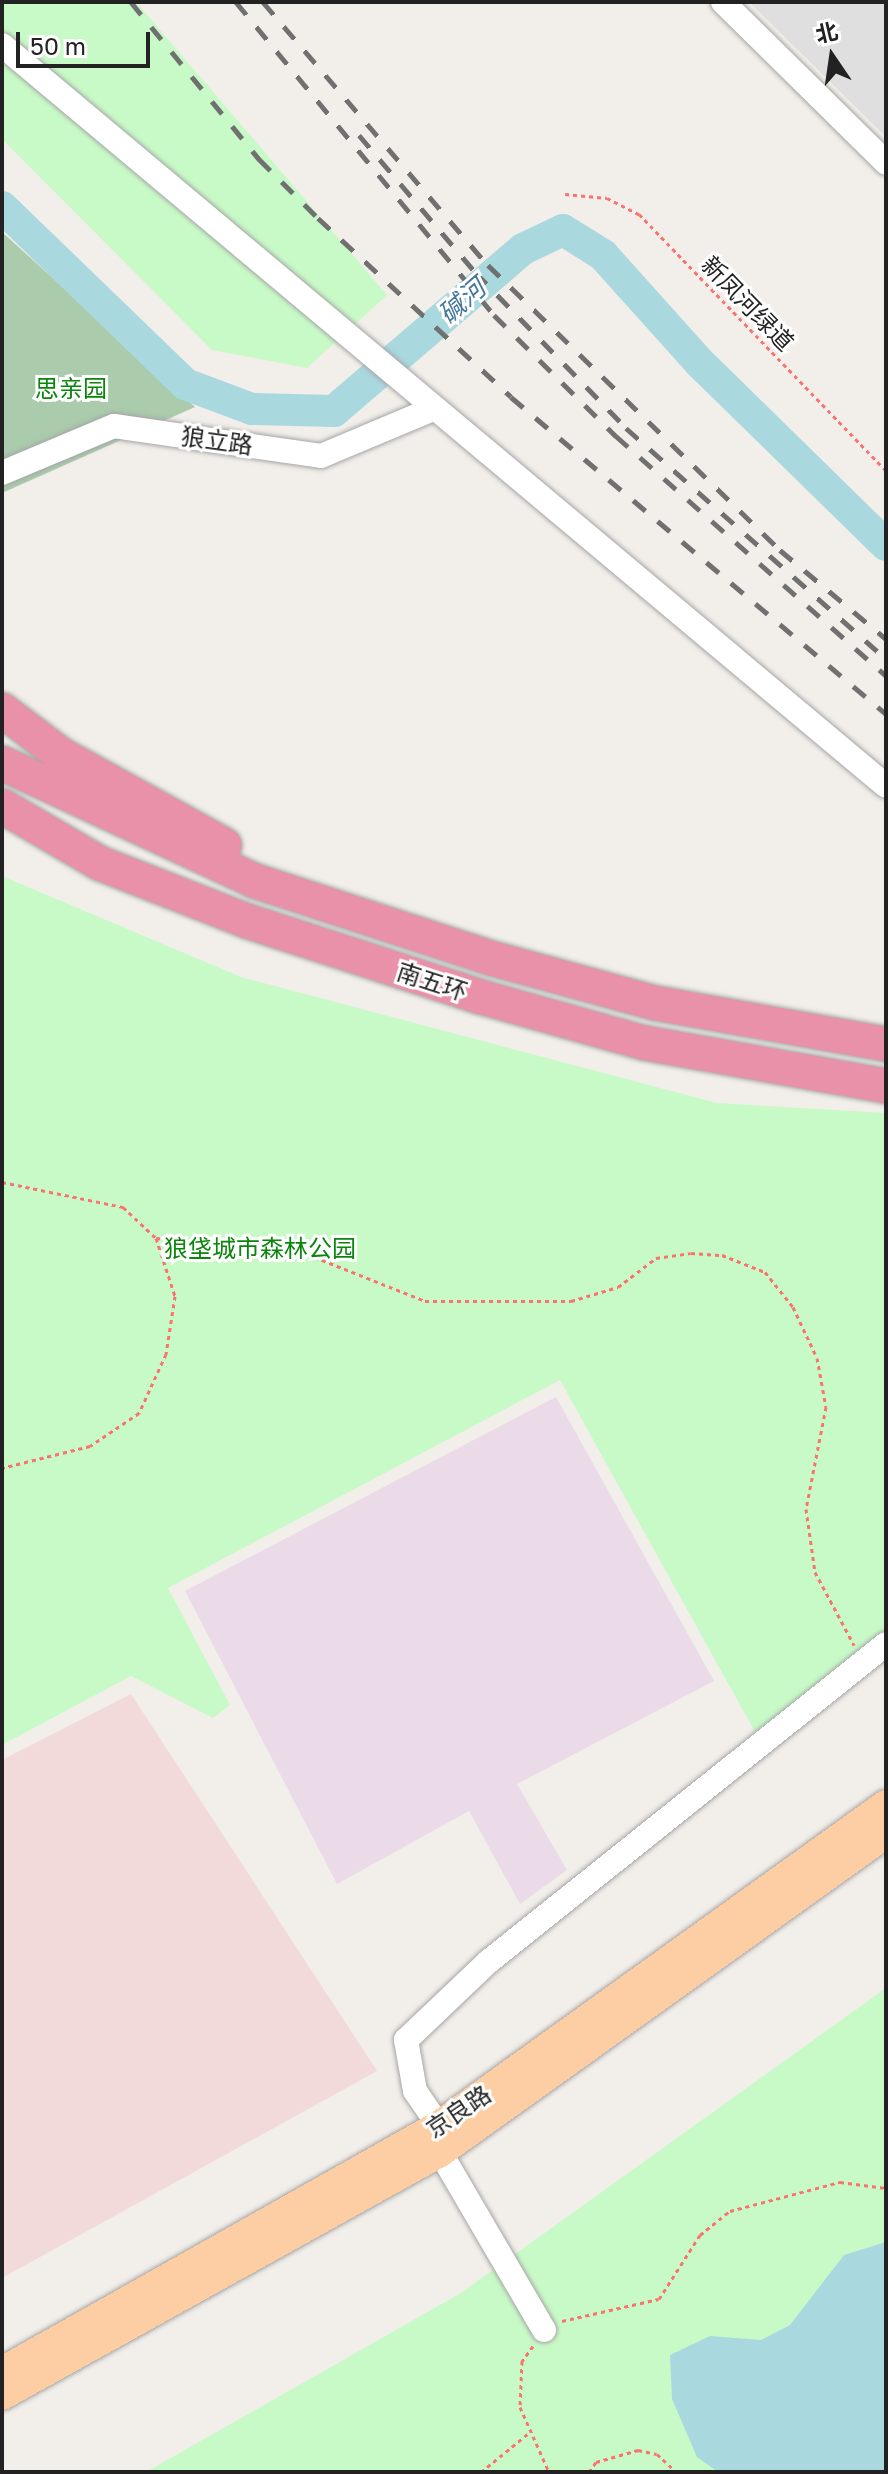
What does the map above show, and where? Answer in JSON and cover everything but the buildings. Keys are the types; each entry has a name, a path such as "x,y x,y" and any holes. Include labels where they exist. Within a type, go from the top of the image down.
{"highway":[{"path":"2,710 60,754 336,908"},
{"name":"南五环","path":"2,763 255,881 336,908 655,1003 886,1044"},
{"name":"南五环","path":"2,806 99,863 247,921 645,1043 886,1086"},
{"path":"2,824 99,863"}],"main road":[{"name":"京良路","path":"2,2372 440,2139 886,1805"},
{"name":"京良路","path":"2,2395 440,2139 886,1833"}],"street":[{"path":"723,2 886,163"},
{"path":"2,45 432,409 886,786"},
{"name":"狼立路","path":"2,473 114,426 321,456 432,409"},
{"path":"544,2330 415,2091 406,2040 488,1962 886,1644"}],"path":[{"name":"新凤河绿道","path":"565,194 607,198 639,214 886,471"},
{"path":"2,1182 123,1207 156,1238 175,1296 166,1354 139,1413 90,1446 2,1468"},
{"path":"156,1238 307,1254 425,1301 571,1301 618,1287 656,1258 691,1253 722,1255 765,1272 793,1307 817,1358 826,1407 806,1509 815,1572 862,1664"},
{"path":"549,2472 520,2407 522,2361 544,2330 594,2309 659,2299 700,2235 730,2211 840,2182 886,2188"},
{"path":"481,2472 530,2432"},
{"path":"589,2472 596,2462 638,2450 657,2454 676,2472"}],"shaded area":[{"path":"749,2 886,2 886,137"},
{"path":"556,1397 714,1681 517,1784 567,1870 520,1904 469,1811 337,1884 185,1591"},
{"path":"131,1694 377,2071 2,2278 2,1760"}],"green space":[{"path":"2,2 136,2 387,295 307,368 212,350 2,139"},
{"name":"思亲园","path":"2,232 195,407 2,493"},
{"name":"狼垡城市森林公园","path":"2,876 241,977 717,1103 886,1113 886,1637 760,1741 560,1380 168,1588 230,1705 213,1718 131,1676 2,1745"},
{"path":"886,1988 886,2472 146,2472 461,2293"}],"water":[{"path":"886,2242 886,2472 718,2472 697,2457 672,2399 670,2355 710,2336 761,2340 790,2325 844,2255"}],"waterway":[{"name":"碱河","path":"2,207 185,384 252,409 334,411 523,249 563,230 603,255 700,363 886,545"}],"railway":[{"path":"131,2 259,159 318,218 511,397 886,714"},
{"path":"236,2 494,315 616,436 886,676"},
{"path":"263,2 488,265 780,550 886,639"},
{"path":"359,135 475,272 626,428 886,659"}]}
